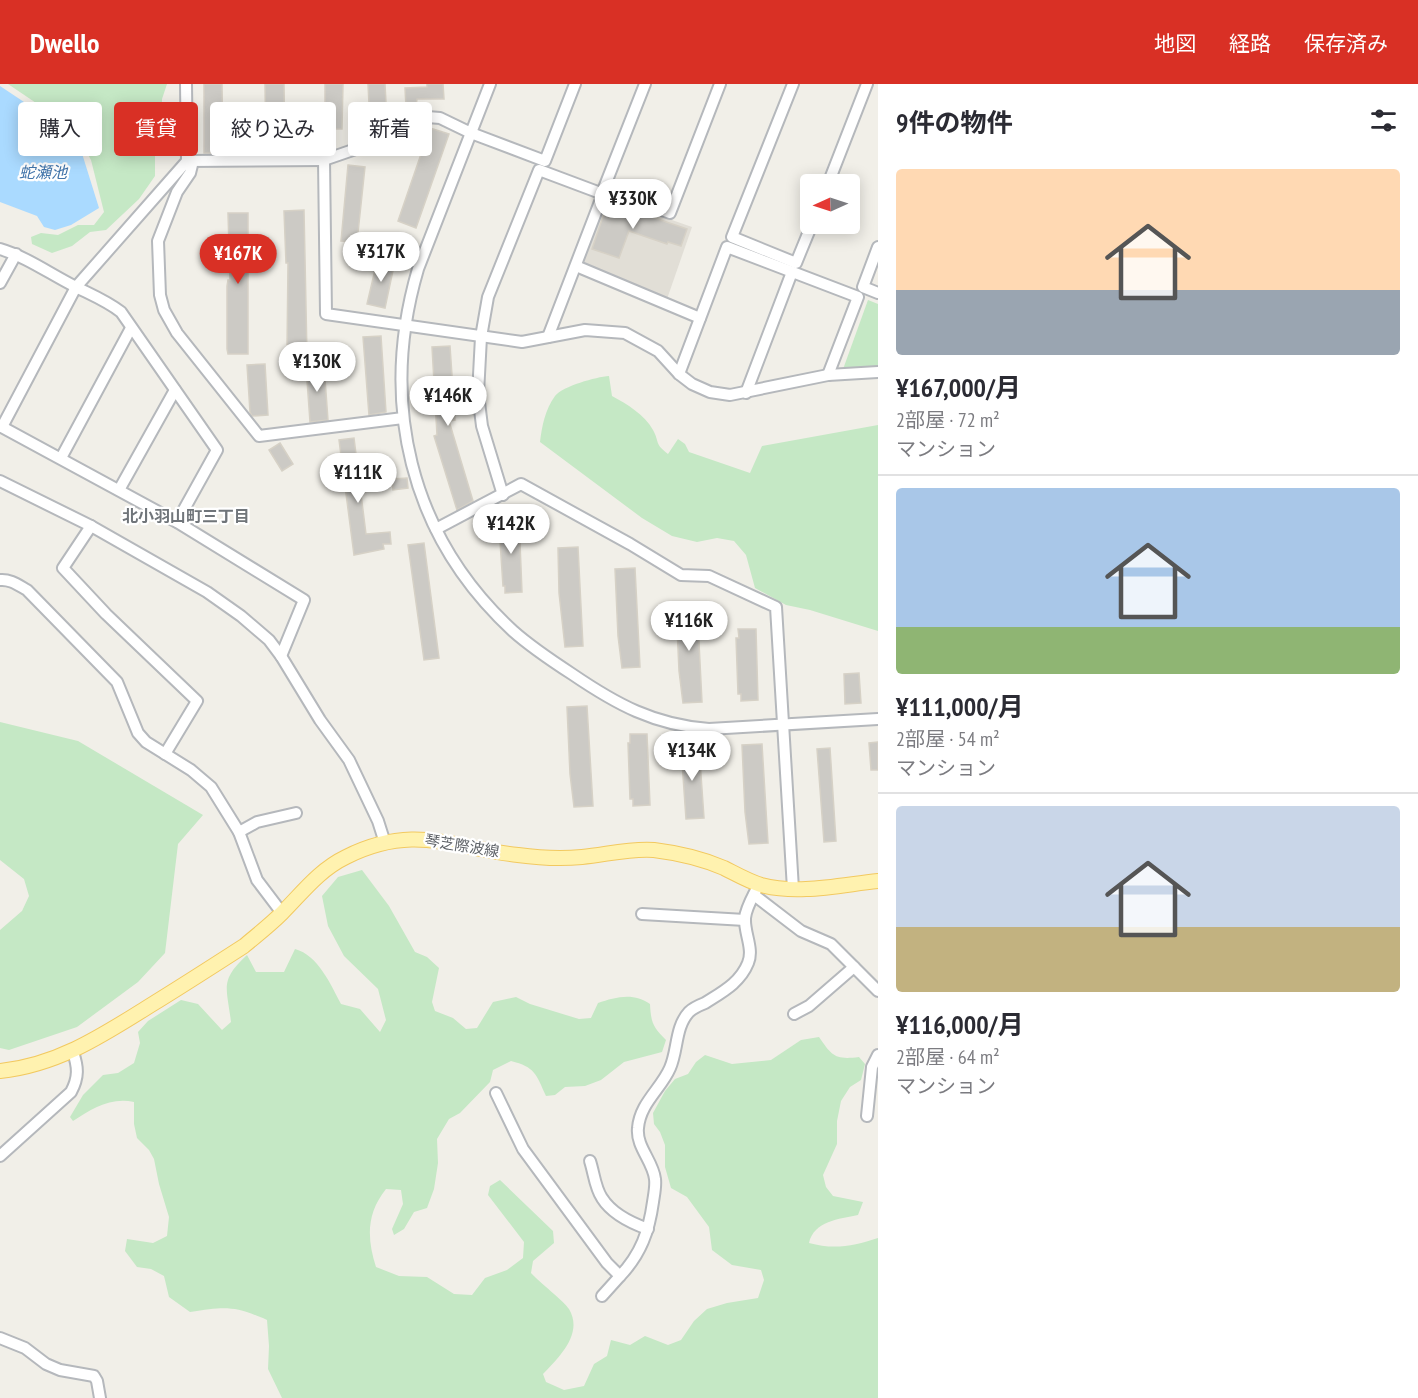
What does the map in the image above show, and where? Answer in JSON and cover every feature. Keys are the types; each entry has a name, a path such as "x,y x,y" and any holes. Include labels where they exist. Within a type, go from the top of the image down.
{"main road":[{"name":"琴芝際波線","path":"0,1071 31,1066 73,1052 102,1037 221,961 266,929 313,880 328,868 345,857 385,843 430,839 515,855 539,857 581,857 650,850 696,858 756,890 878,881"}],"street":[{"path":"186,84 190,173 177,192 158,241 160,294 164,310 177,333 259,436 403,418"},
{"path":"490,84 418,269 404,325 400,374 408,449 422,495 436,529 456,564 478,594 514,632 612,701 665,723 709,729 878,719"},
{"path":"281,656 304,600 177,522 1,426 76,287 190,161 324,160 353,150 388,126 415,116 440,118 471,133 545,161 575,84"},
{"path":"645,84 604,188 670,213 720,84"},
{"path":"793,84 732,237 796,263 808,234"},
{"path":"832,174 867,84"},
{"path":"324,160 326,314 522,342 585,330 626,333 658,351 679,374 692,384 710,392 730,395 828,375 878,372"},
{"path":"503,495 482,426 478,394 478,363 488,297 539,170 603,194 548,337"},
{"path":"679,374 728,247 858,297 828,375"},
{"path":"878,247 862,287 878,293"},
{"path":"0,249 16,254 109,303 121,312 217,450 177,522"},
{"path":"0,283 16,254"},
{"path":"576,266 700,318"},
{"path":"746,393 792,272"},
{"path":"61,458 130,327"},
{"path":"119,490 175,390"},
{"path":"0,481 91,526 207,592 268,640 281,656 320,720 349,760 378,821 385,843"},
{"path":"436,529 521,484 611,533 681,575 709,576 776,607 793,889"},
{"path":"91,526 63,568 106,614 197,700 165,754"},
{"path":"0,580 16,583 27,590 117,682 138,734 146,742 191,770 211,787 239,832 257,880 282,913"},
{"path":"239,832 257,822 296,813"},
{"path":"602,1296 634,1261 648,1229 655,1178 638,1140 638,1126 645,1105 669,1070 682,1024 689,1012 730,987 741,976 749,962 750,951 745,920 756,890 801,931 831,944 878,991"},
{"path":"642,914 745,920"},
{"path":"794,1014 809,1006 854,967"},
{"path":"0,1156 71,1092 77,1079 77,1065 73,1052"},
{"path":"867,1116 872,1067 878,1055"},
{"path":"496,1093 523,1149 607,1263 620,1275"},
{"path":"590,1161 602,1197 615,1213 633,1224 648,1229"},
{"path":"0,1338 25,1348 46,1364 60,1370 94,1376 98,1381 100,1398"}],"shaded area":[{"path":"606,197 692,227 667,299 582,264"}],"green space":[{"path":"8,84 167,84 162,102 114,102 114,156 155,156 155,176 139,199 106,230 90,232 72,246 52,253 32,244 31,237 41,233 58,235 78,225 94,225 104,212 89,156 102,156 102,102 35,102"},
{"path":"868,300 878,304 878,370 842,372"},
{"path":"609,376 612,396 645,419 653,430 659,445 668,454 678,439 685,444 689,452 750,473 762,446 878,425 878,631 786,605 755,588 746,555 734,541 717,538 697,542 672,536 642,518 540,442 544,418 559,392 588,380"},
{"path":"0,722 78,741 203,815 178,844 165,953 138,982 77,1027 9,1050 0,1048 0,930 22,911 29,896 24,879 0,860"},
{"path":"362,870 389,906 415,952 427,957 439,968 432,1002 435,1011 453,1018 466,1029 477,1028 493,1002 516,997 530,1004 579,1019 591,1018 598,1003 631,997 650,1004 654,1024 666,1040 662,1052 624,1062 601,1080 585,1086 565,1087 555,1095 546,1096 534,1072 519,1063 511,1061 493,1070 490,1082 460,1113 449,1119 437,1139 438,1163 434,1189 427,1208 414,1212 404,1229 394,1235 392,1229 403,1204 401,1190 386,1189 379,1198 370,1227 371,1247 376,1267 399,1276 427,1277 454,1294 472,1295 485,1278 507,1270 523,1258 524,1242 488,1195 490,1186 500,1180 553,1231 554,1243 533,1261 531,1273 562,1301 573,1318 571,1336 567,1345 543,1374 546,1382 564,1390 584,1386 594,1364 607,1356 611,1340 630,1345 645,1336 668,1345 681,1340 694,1321 707,1309 758,1298 764,1280 761,1270 732,1265 712,1250 709,1227 687,1197 671,1188 665,1167 665,1145 654,1124 653,1113 665,1091 675,1079 688,1074 696,1062 705,1055 732,1064 771,1060 801,1040 819,1037 827,1049 835,1055 844,1058 859,1057 865,1064 861,1080 850,1087 841,1101 837,1121 837,1144 823,1175 826,1187 833,1196 863,1202 858,1215 828,1222 816,1230 809,1243 844,1246 878,1238 878,1398 282,1398 268,1369 267,1320 229,1308 190,1312 169,1297 164,1276 151,1269 137,1267 125,1251 127,1239 153,1243 167,1236 169,1217 154,1159 137,1138 134,1124 134,1102 117,1101 94,1108 73,1121 70,1117 83,1095 103,1075 118,1073 134,1063 140,1043 138,1032 148,1021 181,1000 198,1004 222,1030 231,1022 227,985 232,972 247,955 256,972 284,972 295,949 303,952 323,972 341,1004 360,1009 380,1032 386,1020 378,989 344,956 328,926 322,896 338,877"}],"water":[{"name":"蛇瀬池","path":"0,86 24,102 18,102 18,156 83,156 99,208 71,225 55,230 44,227 37,216 0,202"}],"building":[{"path":"204,84 222,84 222,102 210,102 210,153 204,153"},
{"path":"265,84 284,84 284,102 265,102"},
{"path":"325,84 343,84 342,129 336,129 336,102 325,102"},
{"path":"368,84 385,84 386,102 369,102"},
{"path":"427,84 443,84 444,99 417,99 417,102 406,102 405,88 427,87"},
{"path":"432,129 449,134 416,228 398,221 420,156 432,156"},
{"path":"348,165 365,167 357,242 341,241"},
{"path":"608,202 687,229 681,246 668,242 667,244 629,231 619,258 592,249"},
{"path":"304,210 307,355 290,355 290,350 287,350 288,263 286,263 284,211"},
{"path":"228,213 248,213 248,354 228,354 227,349 227,286 230,280"},
{"path":"378,257 395,261 385,308 367,304"},
{"path":"381,336 386,412 369,415 363,337"},
{"path":"450,346 455,420 449,421 473,501 457,510 434,436 437,435 432,347"},
{"path":"265,364 268,415 252,416 247,365"},
{"path":"324,365 328,420 310,422 306,366"},
{"path":"354,438 366,534 390,532 391,544 383,544 384,549 354,555 339,440"},
{"path":"280,443 293,464 282,471 269,450"},
{"path":"407,478 408,488 393,490 392,479"},
{"path":"501,518 519,518 522,592 505,593 505,586 503,586 499,526 501,526"},
{"path":"424,543 439,658 424,660 408,545"},
{"path":"578,547 583,646 565,647 559,593 558,548"},
{"path":"635,568 640,667 622,668 615,569"},
{"path":"697,603 702,702 683,703 676,604"},
{"path":"738,629 756,629 758,700 741,701 741,694 738,694 736,638 739,638"},
{"path":"859,673 861,703 845,704 844,674"},
{"path":"587,706 593,806 574,807 567,707"},
{"path":"630,734 647,734 650,805 633,806 633,799 630,799 628,743 630,743"},
{"path":"878,742 878,770 871,770 869,743"},
{"path":"762,744 768,843 749,844 742,745"},
{"path":"699,746 704,818 686,819 681,747"},
{"path":"830,748 836,841 824,842 817,749"}],"district":[{"name":"北小羽山町三丁目","path":"186,516"}]}
